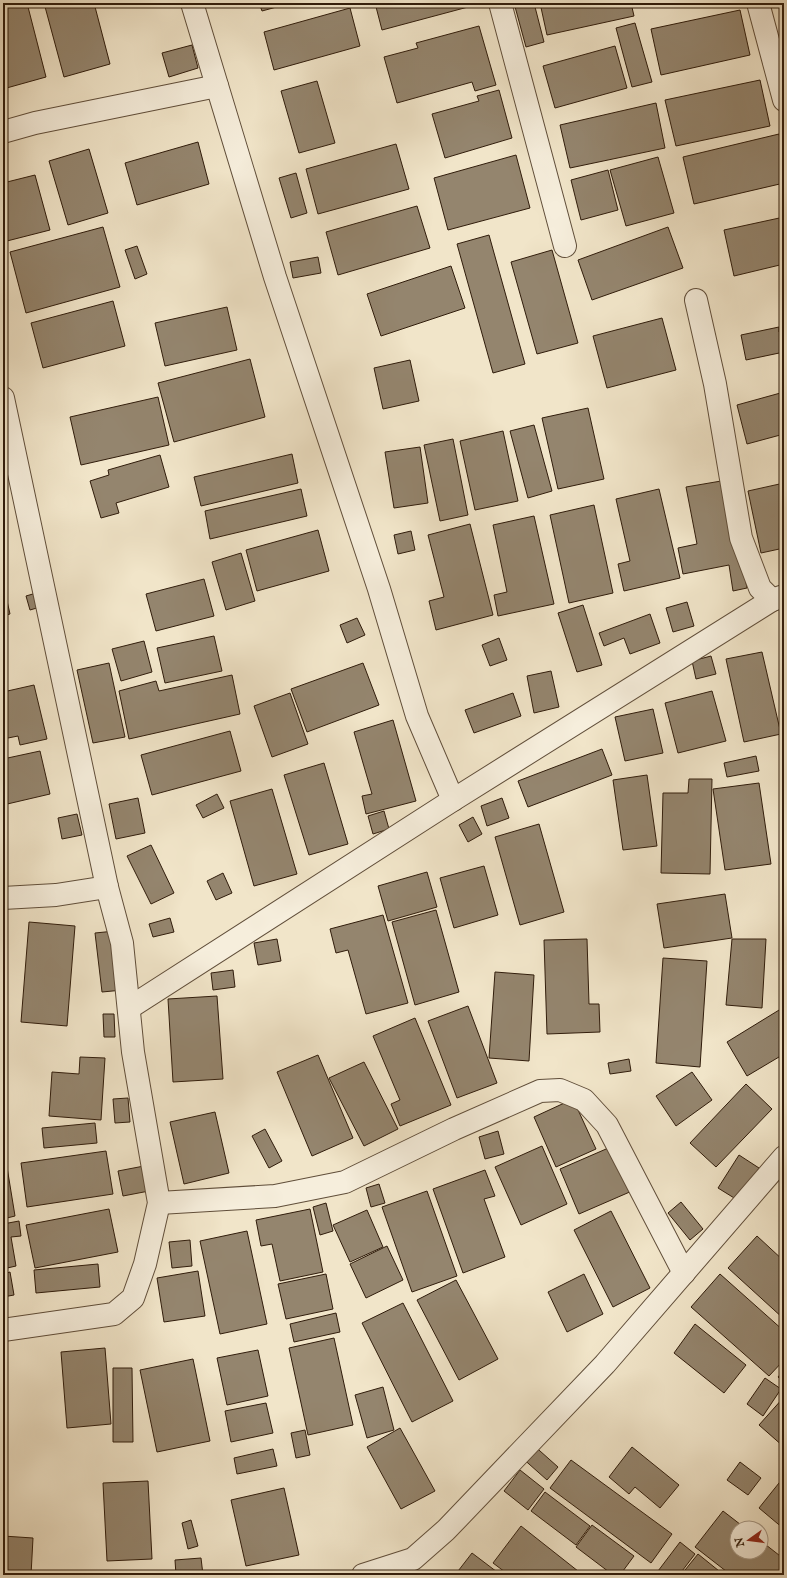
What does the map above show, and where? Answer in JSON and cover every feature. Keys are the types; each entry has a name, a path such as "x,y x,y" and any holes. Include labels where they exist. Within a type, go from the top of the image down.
{"street":[{"path":"192,3 275,277 378,589 417,716 453,800"},
{"path":"500,3 565,246"},
{"path":"758,3 784,100"},
{"path":"3,132 36,123 217,86"},
{"path":"129,1008 453,800 778,598 760,588 741,538 715,384 696,300"},
{"path":"3,398 107,887 122,943 133,1052 159,1203 145,1264 133,1298 114,1314 3,1330"},
{"path":"3,898 56,895 107,887"},
{"path":"159,1203 275,1196 345,1182 454,1129 540,1091 560,1090 584,1100 607,1125 684,1273"},
{"path":"363,1575 410,1567 605,1364 784,1157"}],"building":[{"path":"3,3 27,3 46,77 3,89"},
{"path":"44,3 94,3 110,64 64,77"},
{"path":"259,3 291,3 262,11"},
{"path":"375,3 467,3 468,7 382,30"},
{"path":"514,3 534,3 544,42 526,47"},
{"path":"540,3 631,3 634,16 547,35"},
{"path":"350,8 360,46 274,70 264,32"},
{"path":"740,10 750,55 661,75 651,29"},
{"path":"635,23 652,82 632,87 616,28"},
{"path":"479,26 496,85 475,91 472,82 397,103 384,57 418,48 416,43"},
{"path":"192,45 198,68 169,77 162,53"},
{"path":"615,46 627,88 555,108 543,66"},
{"path":"760,80 770,126 676,146 665,100"},
{"path":"317,81 335,143 299,153 281,91"},
{"path":"499,90 512,138 445,158 432,114 479,101 477,96"},
{"path":"656,103 665,148 570,168 560,125"},
{"path":"779,134 784,157 784,183 694,204 683,157"},
{"path":"198,142 209,184 137,205 125,163"},
{"path":"396,144 409,189 318,214 306,169"},
{"path":"89,149 108,213 68,225 49,161"},
{"path":"516,155 530,208 448,230 434,178"},
{"path":"658,157 674,213 626,226 610,170"},
{"path":"608,170 618,210 581,220 571,180"},
{"path":"296,173 307,213 291,218 279,178"},
{"path":"35,175 50,230 3,242 3,183"},
{"path":"417,206 430,248 338,275 326,232"},
{"path":"784,217 784,264 734,276 724,230"},
{"path":"103,227 120,287 26,313 10,252"},
{"path":"668,227 683,268 592,300 578,260"},
{"path":"489,235 525,364 493,373 457,244"},
{"path":"137,246 147,274 135,279 125,250"},
{"path":"552,250 578,343 537,354 511,262"},
{"path":"318,257 321,273 293,278 290,262"},
{"path":"451,266 465,308 381,336 367,294"},
{"path":"113,301 125,346 43,368 31,323"},
{"path":"227,307 237,350 165,366 155,323"},
{"path":"662,318 676,370 607,388 593,336"},
{"path":"779,327 779,332 784,331 784,352 746,360 741,335"},
{"path":"250,359 265,417 174,442 158,383"},
{"path":"410,360 419,401 383,409 374,368"},
{"path":"784,392 784,434 747,444 737,405"},
{"path":"158,397 169,445 81,465 70,417"},
{"path":"588,408 604,479 558,489 542,418"},
{"path":"534,425 552,491 528,498 510,431"},
{"path":"503,431 518,501 475,510 460,441"},
{"path":"453,439 468,515 440,521 424,445"},
{"path":"420,447 428,503 394,508 385,452"},
{"path":"292,454 298,483 201,506 194,477"},
{"path":"160,455 169,487 116,503 119,513 101,518 90,481 109,475 108,470"},
{"path":"727,480 747,588 733,591 729,565 683,574 678,548 697,544 686,487"},
{"path":"784,483 784,548 761,553 748,491"},
{"path":"301,489 307,516 210,539 205,511"},
{"path":"659,489 680,578 624,591 618,564 630,561 616,499"},
{"path":"594,505 613,593 569,603 550,515"},
{"path":"534,516 554,604 498,616 494,595 507,592 493,525"},
{"path":"470,524 493,615 436,630 429,601 444,597 428,535"},
{"path":"318,530 329,571 257,591 246,550"},
{"path":"411,531 415,550 398,554 394,535"},
{"path":"241,553 255,601 226,610 212,562"},
{"path":"204,579 214,616 156,631 146,594"},
{"path":"3,583 10,614 3,616"},
{"path":"43,591 47,605 30,610 26,596"},
{"path":"687,602 694,626 673,632 666,608"},
{"path":"583,605 602,665 577,672 558,613"},
{"path":"650,614 660,643 630,654 624,638 604,646 599,633"},
{"path":"357,618 365,635 347,643 340,625"},
{"path":"214,636 222,671 165,683 157,648"},
{"path":"499,638 507,660 490,666 482,645"},
{"path":"144,641 152,672 121,681 112,649"},
{"path":"762,652 781,734 744,742 726,659"},
{"path":"711,656 716,674 696,679 692,661"},
{"path":"109,663 125,737 93,743 77,670"},
{"path":"363,663 379,705 307,732 291,689"},
{"path":"551,671 559,707 534,713 527,676"},
{"path":"232,675 240,714 129,739 119,691 156,681 159,691"},
{"path":"34,685 47,739 20,745 18,736 3,739 3,692"},
{"path":"712,691 726,741 678,753 665,703"},
{"path":"290,693 308,744 272,757 254,706"},
{"path":"513,693 521,716 474,733 465,710"},
{"path":"653,709 663,753 625,761 615,717"},
{"path":"393,720 416,801 366,814 362,796 372,794 354,732"},
{"path":"230,731 241,771 152,795 141,755"},
{"path":"602,749 612,775 528,807 518,781"},
{"path":"40,751 50,794 3,805 3,759"},
{"path":"756,756 759,771 727,777 724,763"},
{"path":"324,763 348,844 309,855 284,775"},
{"path":"781,770 784,770 784,861"},
{"path":"647,775 657,846 623,850 613,780"},
{"path":"689,779 712,779 710,874 661,873 663,793 688,793"},
{"path":"759,783 771,864 725,870 713,789"},
{"path":"272,789 297,874 254,886 230,801"},
{"path":"217,794 224,808 203,818 196,805"},
{"path":"138,798 145,833 116,839 109,804"},
{"path":"502,798 509,818 487,826 481,806"},
{"path":"384,811 389,829 373,834 368,816"},
{"path":"77,814 82,835 62,839 58,818"},
{"path":"473,817 482,834 468,842 459,825"},
{"path":"539,824 564,912 520,925 495,837"},
{"path":"151,845 174,893 151,904 127,856"},
{"path":"484,866 498,915 454,928 440,878"},
{"path":"427,872 437,907 388,921 378,886"},
{"path":"223,873 232,893 216,900 207,881"},
{"path":"725,894 732,938 664,948 657,904"},
{"path":"436,910 459,992 415,1005 392,922"},
{"path":"383,915 408,1003 366,1014 348,950 336,953 330,929"},
{"path":"170,918 174,932 153,937 149,924"},
{"path":"29,922 75,926 67,1026 21,1022"},
{"path":"115,931 123,990 102,992 95,933"},
{"path":"277,939 281,961 258,965 254,943"},
{"path":"587,939 589,1004 599,1004 600,1032 547,1034 544,940"},
{"path":"732,939 766,939 762,1008 726,1005"},
{"path":"663,958 707,961 700,1067 656,1063"},
{"path":"233,970 235,987 213,990 211,973"},
{"path":"495,972 534,975 529,1061 489,1058"},
{"path":"217,996 223,1079 173,1082 168,999"},
{"path":"468,1006 497,1083 457,1098 428,1021"},
{"path":"784,1007 784,1054 747,1076 727,1042"},
{"path":"103,1014 114,1014 115,1037 104,1037"},
{"path":"415,1018 451,1105 400,1126 391,1104 400,1100 373,1036"},
{"path":"318,1055 353,1138 312,1156 277,1072"},
{"path":"80,1057 105,1058 101,1120 49,1116 52,1072 79,1074"},
{"path":"629,1059 631,1071 610,1074 608,1063"},
{"path":"364,1062 398,1129 364,1146 329,1078"},
{"path":"692,1072 712,1100 676,1126 656,1096"},
{"path":"746,1084 772,1109 716,1167 690,1143"},
{"path":"128,1098 130,1122 115,1123 113,1099"},
{"path":"573,1099 596,1149 556,1167 534,1117"},
{"path":"215,1112 229,1173 184,1184 170,1122"},
{"path":"95,1123 97,1143 44,1148 42,1128"},
{"path":"265,1129 282,1161 269,1168 252,1136"},
{"path":"498,1131 504,1154 485,1159 479,1137"},
{"path":"542,1146 567,1204 521,1225 495,1167"},
{"path":"613,1146 632,1191 579,1214 560,1169"},
{"path":"106,1151 113,1194 27,1207 21,1163"},
{"path":"739,1155 759,1168 739,1201 718,1188"},
{"path":"144,1166 149,1191 123,1196 118,1171"},
{"path":"7,1167 15,1216 3,1219 3,1168"},
{"path":"485,1170 495,1196 484,1199 505,1257 463,1273 433,1189"},
{"path":"379,1184 385,1203 371,1207 366,1188"},
{"path":"427,1191 457,1276 412,1292 382,1207"},
{"path":"681,1202 703,1229 690,1240 668,1213"},
{"path":"326,1203 333,1231 320,1235 313,1207"},
{"path":"109,1209 118,1252 35,1268 26,1225"},
{"path":"310,1209 323,1272 280,1281 272,1244 261,1246 256,1220"},
{"path":"367,1210 383,1247 350,1262 333,1225"},
{"path":"611,1211 650,1288 613,1307 574,1230"},
{"path":"19,1221 21,1236 11,1237 16,1266 3,1269 3,1224"},
{"path":"247,1231 267,1324 220,1334 200,1241"},
{"path":"757,1236 784,1261 784,1319 728,1268"},
{"path":"190,1240 192,1266 172,1268 169,1242"},
{"path":"387,1246 403,1280 366,1298 350,1264"},
{"path":"98,1264 100,1287 36,1293 34,1270"},
{"path":"198,1271 205,1316 164,1322 157,1278"},
{"path":"10,1272 14,1295 3,1297 3,1274"},
{"path":"326,1274 333,1309 286,1319 278,1284"},
{"path":"584,1274 603,1314 567,1332 548,1292"},
{"path":"720,1274 784,1331 784,1360 769,1376 691,1307"},
{"path":"456,1280 498,1359 459,1380 417,1300"},
{"path":"403,1303 453,1401 412,1422 362,1323"},
{"path":"336,1313 340,1332 294,1342 290,1324"},
{"path":"695,1324 746,1365 724,1393 674,1353"},
{"path":"334,1338 353,1425 308,1435 289,1348"},
{"path":"105,1348 111,1424 67,1428 61,1352"},
{"path":"258,1350 268,1396 227,1405 217,1358"},
{"path":"193,1359 210,1441 157,1452 140,1370"},
{"path":"113,1368 132,1368 133,1442 113,1442"},
{"path":"784,1370 784,1383 778,1377"},
{"path":"765,1378 781,1389 763,1416 747,1404"},
{"path":"383,1387 394,1430 367,1438 355,1395"},
{"path":"784,1397 784,1447 759,1425"},
{"path":"266,1403 273,1433 231,1442 225,1411"},
{"path":"400,1428 435,1491 401,1509 367,1447"},
{"path":"305,1430 310,1455 296,1458 291,1433"},
{"path":"531,1443 558,1467 547,1480 520,1456"},
{"path":"632,1447 679,1485 660,1508 635,1487 629,1494 609,1477"},
{"path":"273,1449 277,1466 237,1474 234,1458"},
{"path":"571,1460 672,1534 651,1563 550,1488"},
{"path":"740,1462 761,1478 748,1495 727,1480"},
{"path":"520,1470 544,1489 528,1510 504,1491"},
{"path":"783,1478 784,1479 784,1529 759,1508"},
{"path":"148,1481 152,1559 107,1561 103,1483"},
{"path":"284,1488 299,1555 246,1566 231,1500"},
{"path":"545,1492 590,1526 576,1545 531,1511"},
{"path":"723,1511 735,1520 729,1520 729,1560 769,1560 769,1547 784,1559 784,1575 731,1575 695,1547"},
{"path":"191,1520 198,1546 188,1549 182,1523"},
{"path":"592,1525 634,1556 620,1575 613,1575 576,1547"},
{"path":"521,1526 583,1575 509,1575 493,1563"},
{"path":"3,1536 33,1538 31,1575 3,1575"},
{"path":"680,1542 695,1554 679,1575 655,1575"},
{"path":"472,1553 501,1575 455,1575"},
{"path":"698,1554 724,1575 681,1575"},
{"path":"201,1558 203,1575 176,1575 175,1560"}]}
